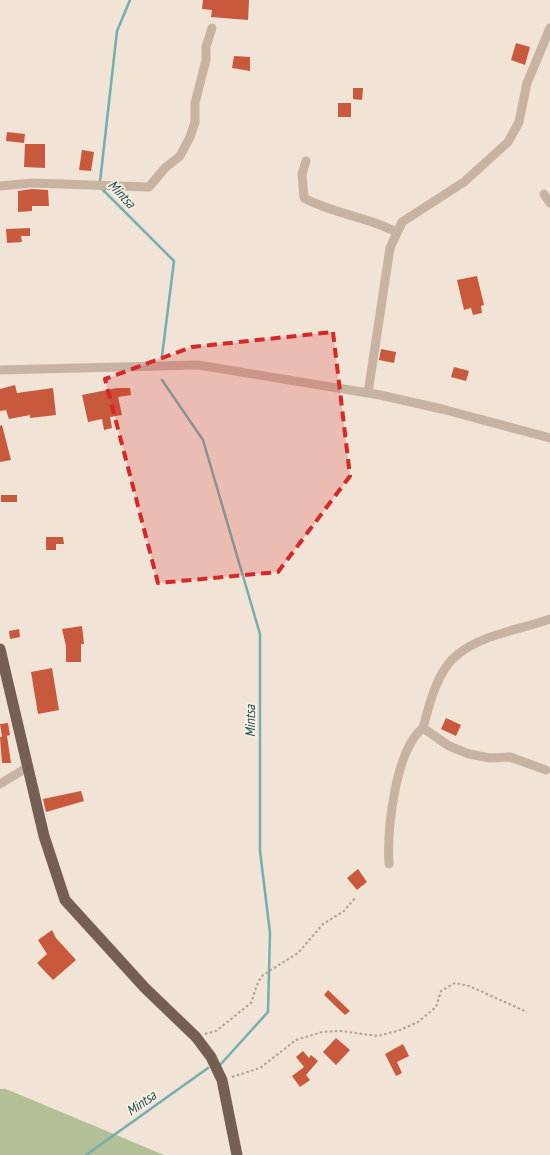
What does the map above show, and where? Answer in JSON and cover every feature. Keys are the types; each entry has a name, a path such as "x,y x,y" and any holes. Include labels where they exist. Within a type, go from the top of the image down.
{"main road":[{"path":"0,649 44,836 65,900 145,988 196,1037 211,1057 222,1080 237,1155"}],"street":[{"path":"0,186 32,183 150,187 165,168 180,156 190,137 195,122 195,103 206,60 206,46 212,28"},
{"path":"368,393 390,248 396,232 402,222 464,182 508,142 519,122 527,84 550,28"},
{"path":"306,161 302,174 304,198 315,204 376,221 396,232"},
{"path":"544,194 550,203"},
{"path":"0,370 198,365 368,393 442,409 550,438"},
{"path":"389,864 389,841 399,773 409,745 416,733 423,728 435,690 447,666 456,655 476,643 550,619"},
{"path":"423,728 449,746 469,754 490,758 510,757 546,770"},
{"path":"0,784 28,767"}],"path":[{"path":"196,1037 216,1031 251,1003 262,975 298,953 323,924 344,911 355,898"},
{"path":"222,1080 260,1068 296,1040 322,1032 342,1031 378,1036 400,1030 418,1022 436,1007 441,991 455,983 469,986 505,1004 527,1012"}],"highlighted area":[{"path":"333,332 350,476 278,572 158,583 105,379 192,347"}],"green space":[{"path":"0,1089 6,1089 164,1155 0,1155"}],"building":[{"path":"203,0 249,0 248,20 211,17 212,10 202,9"},
{"path":"516,43 530,47 525,65 511,60"},
{"path":"234,56 250,57 250,71 232,68"},
{"path":"353,88 363,88 362,100 353,99"},
{"path":"338,103 351,103 351,117 338,117"},
{"path":"7,132 25,134 24,143 6,141"},
{"path":"25,144 45,144 45,168 24,167"},
{"path":"82,150 94,152 91,171 79,170"},
{"path":"32,189 48,190 49,206 32,206 32,211 18,212 18,191"},
{"path":"30,228 30,236 21,236 22,242 7,243 6,229"},
{"path":"477,276 484,305 481,306 482,313 473,315 471,308 464,310 457,280"},
{"path":"381,349 396,352 394,363 379,360"},
{"path":"454,367 469,371 466,381 451,377"},
{"path":"15,385 17,393 53,388 56,415 30,418 30,415 9,419 6,410 0,411 0,389"},
{"path":"117,388 130,388 131,395 118,397 122,415 110,417 112,428 104,430 102,419 88,422 82,395"},
{"path":"2,425 11,460 0,462 0,426"},
{"path":"1,495 17,495 17,502 1,502"},
{"path":"46,537 63,537 64,544 56,544 56,550 46,550"},
{"path":"82,626 84,644 81,644 81,662 66,662 66,646 62,629"},
{"path":"19,629 20,637 10,639 9,631"},
{"path":"52,668 59,710 38,714 31,672"},
{"path":"446,718 461,725 456,736 441,729"},
{"path":"8,723 10,735 2,737 0,724"},
{"path":"7,736 11,763 2,763 0,737"},
{"path":"81,791 84,801 46,812 43,799"},
{"path":"358,869 367,882 357,890 347,878"},
{"path":"52,930 56,938 76,960 53,980 37,963 47,954 38,940"},
{"path":"328,990 350,1011 345,1015 324,995"},
{"path":"336,1038 350,1050 336,1065 323,1052"},
{"path":"403,1044 409,1056 397,1062 402,1073 396,1076 385,1054"},
{"path":"303,1051 309,1058 311,1055 318,1061 306,1075 310,1080 300,1087 292,1076 304,1067 296,1057"}],"waterway":[{"name":"Mintsa","path":"100,182 117,31 130,0"},
{"name":"Mintsa","path":"102,189 174,261 162,356"},
{"name":"Mintsa","path":"162,380 203,440 260,634 260,851 270,933 268,1012 220,1065"},
{"name":"Mintsa","path":"86,1155 208,1068"}]}
